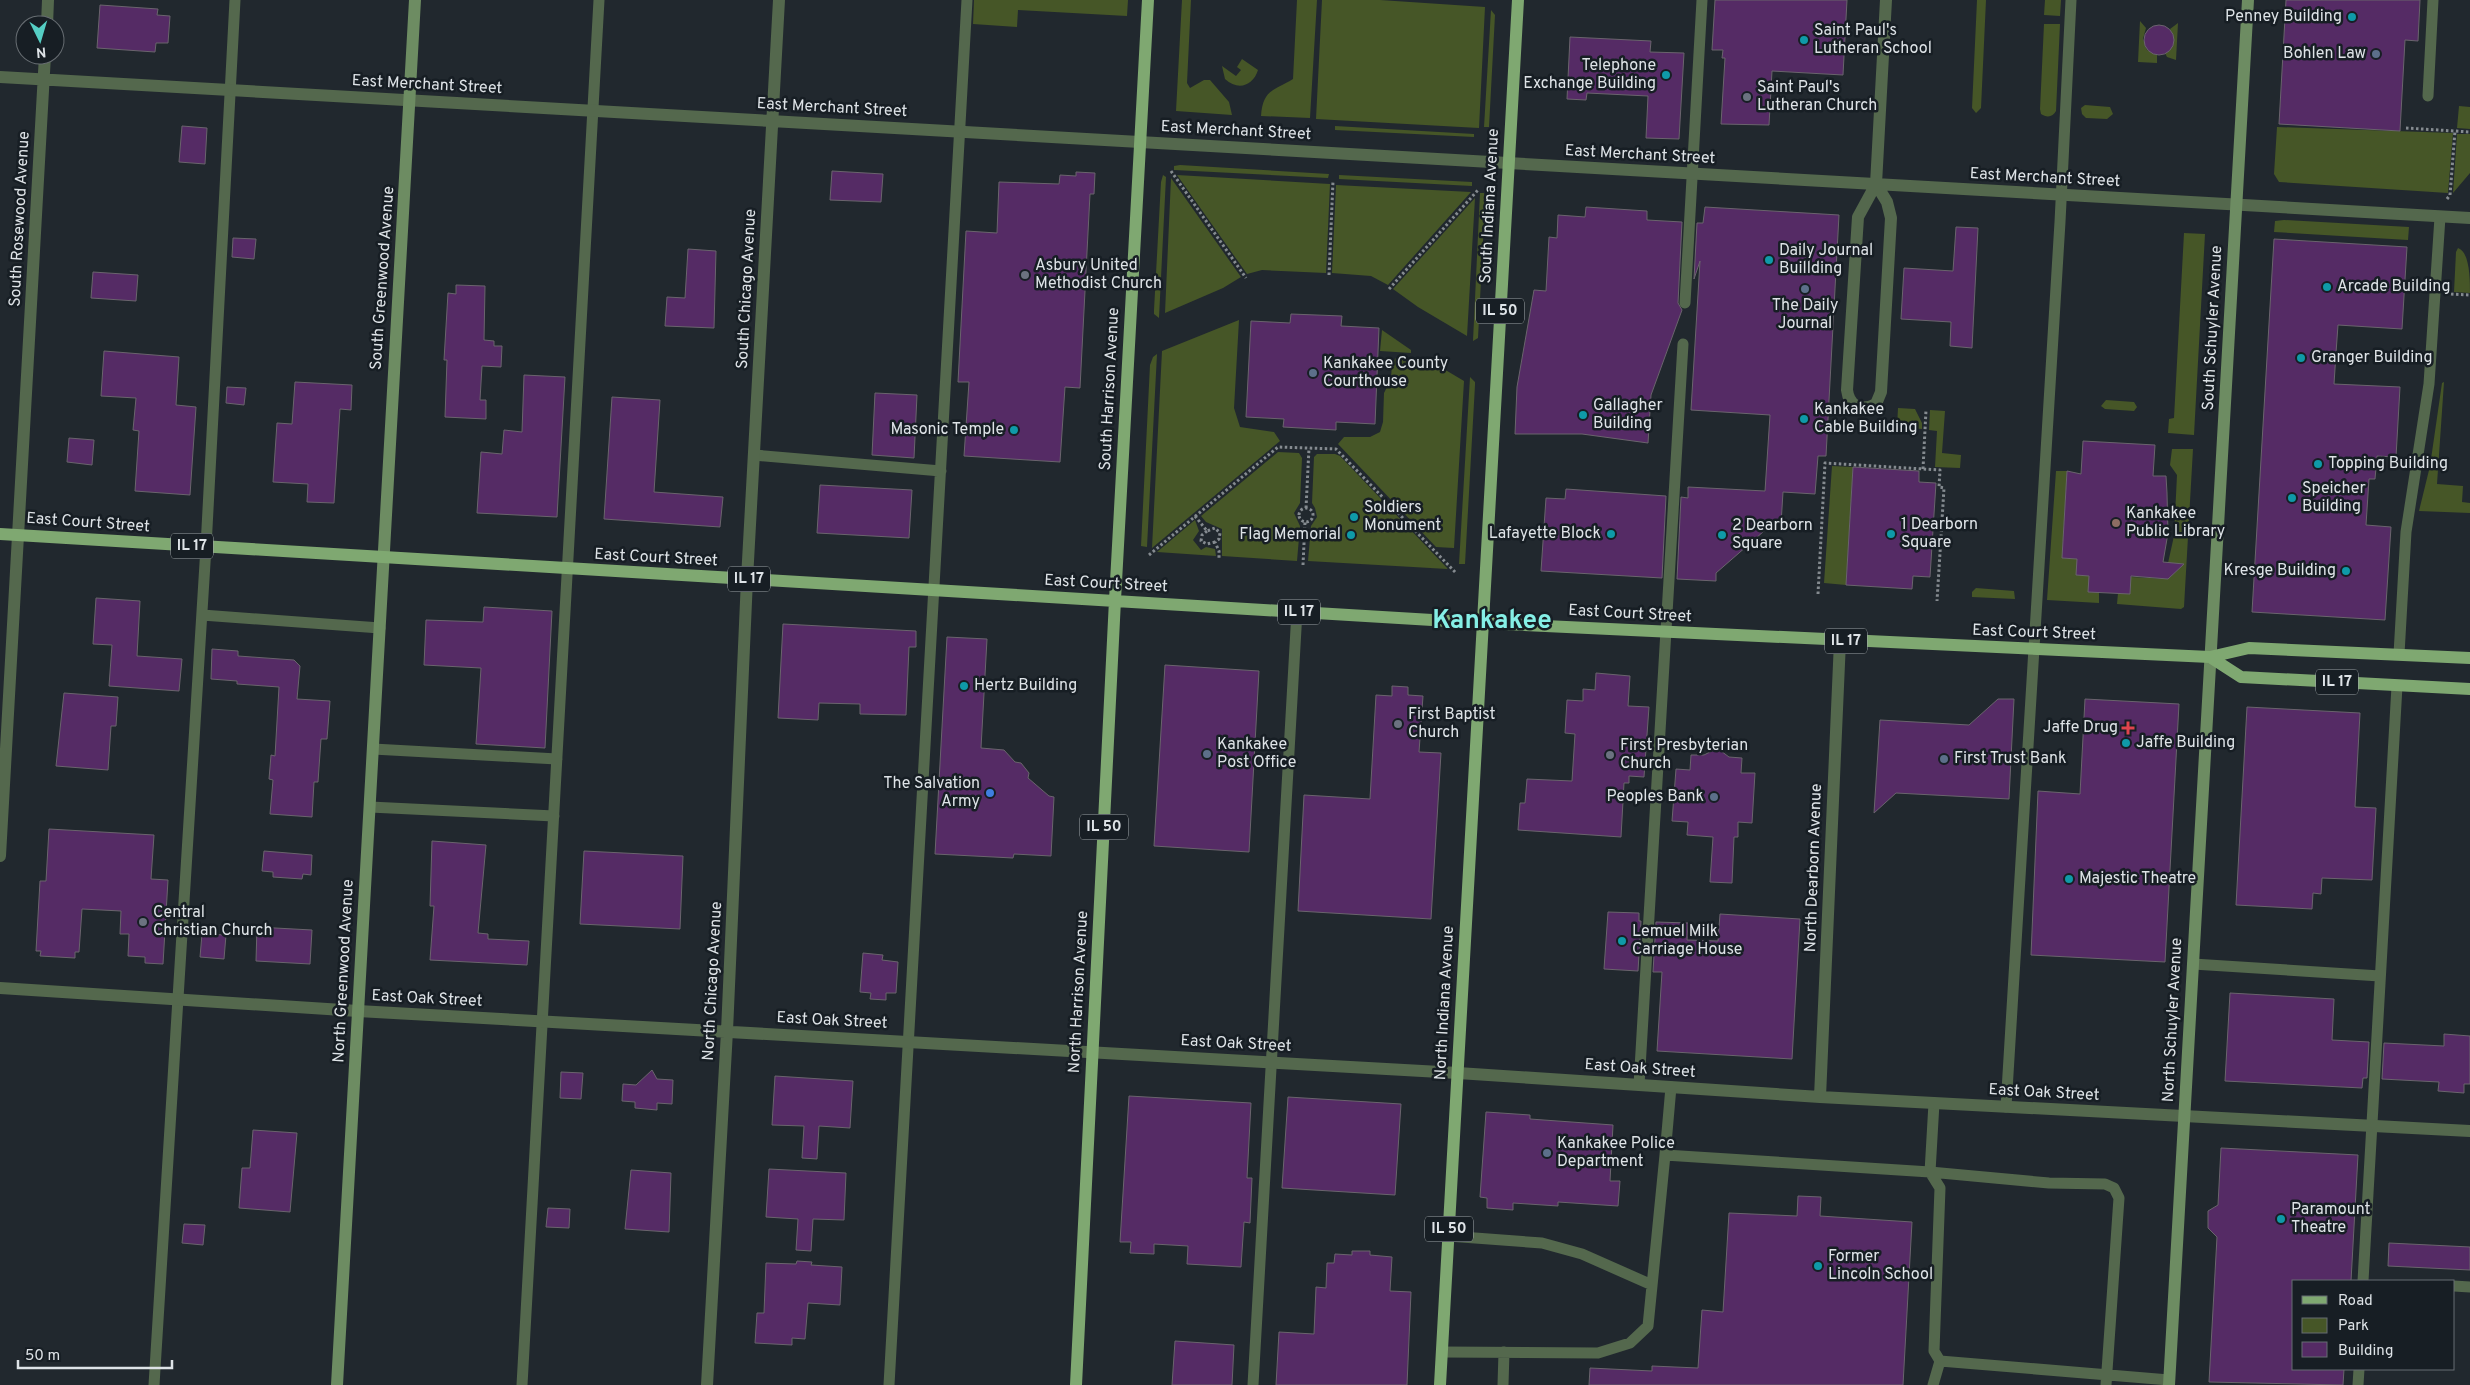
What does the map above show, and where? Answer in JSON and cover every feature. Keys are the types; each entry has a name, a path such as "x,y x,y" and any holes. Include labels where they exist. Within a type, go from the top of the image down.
{"main road":[{"name":"South Harrison Avenue","path":"1115,600 1148,0"},
{"name":"South Indiana Avenue","path":"1482,623 1518,0"},
{"name":"East Court Street","path":"0,534 1482,623 1840,641 2210,657 2248,648 2470,658"},
{"name":"North Harrison Avenue","path":"1076,1385 1115,600"},
{"name":"North Indiana Avenue","path":"1440,1385 1482,623"},
{"name":"IL 17","path":"2210,657 2241,677 2470,689"}],"street":[{"path":"47,15 48,0"},
{"name":"South Greenwood Avenue","path":"384,558 415,0"},
{"name":"South Chicago Avenue","path":"746,579 779,0"},
{"path":"1876,184 1887,202 1891,218 1880,392 1876,404 1865,408 1853,404 1848,398 1847,390 1858,217 1876,184 1886,0"},
{"name":"South Schuyler Avenue","path":"2210,657 2248,0"},
{"name":"South Rosewood Avenue","path":"0,856 45,65"},
{"name":"East Merchant Street","path":"0,76 2470,218"},
{"name":"North Greenwood Avenue","path":"337,1385 384,558"},
{"name":"North Chicago Avenue","path":"707,1385 727,1031 746,579"},
{"name":"North Dearborn Avenue","path":"1820,1097 1840,641"},
{"name":"North Schuyler Avenue","path":"2169,1382 2210,657"},
{"name":"East Oak Street","path":"0,988 358,1011 1458,1073 1820,1097 2470,1131"}],"lane":[{"path":"154,1385 206,547 235,0"},
{"path":"522,1385 599,0"},
{"path":"889,1385 967,0"},
{"path":"1685,303 1702,0"},
{"path":"2006,1107 2071,0"},
{"path":"2428,96 2433,0"},
{"path":"2399,654 2406,532 2429,384 2440,217"},
{"path":"1640,1085 1683,344"},
{"path":"754,456 941,471"},
{"path":"1253,1385 1297,611"},
{"path":"202,615 380,628"},
{"path":"2363,1280 2397,686"},
{"path":"373,749 557,759"},
{"path":"370,807 554,816"},
{"path":"2193,964 2380,976"},
{"path":"1442,1352 1598,1353 1630,1343 1648,1326 1671,1087"},
{"path":"1933,1385 1940,1361 1934,1351 1940,1188 1930,1172 1934,1103"},
{"path":"1665,1155 1930,1172 2049,1183 2105,1184 2114,1188 2119,1198 2106,1380"},
{"path":"1448,1236 1542,1243 1582,1254 1652,1285"},
{"path":"2455,1286 2470,1287"},
{"path":"1503,1385 1504,1352"},
{"path":"1940,1361 2106,1380 2169,1382"},
{"path":"2358,1385 2359,1370"}],"path":[{"path":"2406,128 2470,132"},
{"path":"2447,199 2450,195 2455,131"},
{"path":"1171,172 1246,278"},
{"path":"1328,275 1333,181"},
{"path":"1389,289 1478,190"},
{"path":"2450,294 2470,296"},
{"path":"1923,469 1926,410"},
{"path":"1149,555 1278,447 1336,449 1456,573"},
{"path":"1306,508 1309,448"},
{"path":"1818,594 1825,463 1940,470 1939,488 1944,488 1937,601"},
{"path":"1306,508 1312,511 1313,515 1310,521 1305,522 1299,519 1298,514 1301,509 1306,508"},
{"path":"1196,516 1207,531"},
{"path":"1303,565 1305,522"},
{"path":"1212,528 1218,530 1220,536 1215,542 1207,544 1201,541 1202,535 1212,528"},
{"path":"1215,542 1219,551 1219,560"}],"green space":[{"path":"974,0 1128,0 1127,16 1018,10 1017,27 973,24"},
{"path":"1182,0 1191,0 1187,83 1190,88 1204,80 1210,80 1229,102 1232,115 1176,111"},
{"path":"1297,0 1317,0 1310,118 1261,116 1264,101 1270,92 1293,79"},
{"path":"1322,0 1380,0 1485,7 1479,128 1316,119"},
{"path":"1977,0 1986,0 1981,108 1976,113 1972,108"},
{"path":"2045,0 2061,0 2060,16 2044,15"},
{"path":"1491,10 1495,15 1489,127 1484,127"},
{"path":"2140,21 2146,28 2143,39 2147,50 2157,55 2157,63 2138,62"},
{"path":"2178,23 2176,60 2167,57 2165,53 2169,51 2174,40 2170,29"},
{"path":"2044,24 2060,24 2056,111 2052,116 2041,114 2040,109"},
{"path":"1242,59 1258,70 1253,80 1240,86 1230,83 1225,79 1222,66 1236,76 1241,70 1237,67"},
{"path":"2085,105 2110,107 2113,114 2107,119 2086,118 2082,114 2081,108"},
{"path":"2459,106 2470,107 2470,129 2457,128"},
{"path":"1335,126 1474,134 1474,137 1335,130"},
{"path":"2277,127 2453,133 2448,193 2279,182 2274,174"},
{"path":"2457,134 2470,134 2470,173 2453,193"},
{"path":"1174,166 1329,174 1328,178 1174,170"},
{"path":"1163,175 1166,177 1159,318 1154,314 1154,310 1161,182"},
{"path":"1177,175 1330,184 1326,273 1262,270 1247,274"},
{"path":"1339,175 1472,182 1472,186 1339,179"},
{"path":"1171,178 1241,277 1223,288 1165,313"},
{"path":"1336,185 1471,192 1388,285 1371,276 1332,273"},
{"path":"1480,193 1484,193 1485,203 1478,338 1473,341"},
{"path":"1475,198 1467,336 1418,307 1393,289"},
{"path":"2275,221 2409,227 2408,240 2274,232"},
{"path":"2184,233 2205,234 2194,435 2168,433 2169,419 2174,418"},
{"path":"2458,248 2465,255 2467,261 2470,293 2454,292 2456,252"},
{"path":"1239,320 1234,408 1240,427 1274,432 1280,441 1152,548 1162,351"},
{"path":"1382,330 1411,350 1411,353 1380,351"},
{"path":"1157,354 1147,547 1141,546 1150,365 1153,357"},
{"path":"1396,358 1427,359 1464,381 1454,548 1436,547 1338,444 1344,437 1370,437 1380,432 1383,422 1384,393 1391,379 1392,363"},
{"path":"1470,377 1475,382 1475,385 1465,564 1459,564"},
{"path":"2444,382 2437,484 2463,486 2462,502 2470,503 2470,513 2419,511 2430,466 2442,383"},
{"path":"2106,400 2134,402 2137,407 2134,411 2105,409 2101,406"},
{"path":"1898,408 1915,409 1922,423 1922,429 1897,427"},
{"path":"1930,410 1945,411 1942,453 1961,455 1960,468 1935,467 1937,431 1929,430"},
{"path":"2172,449 2193,449 2184,607 2181,609 2117,604 2118,593 2130,594 2131,577 2168,579 2184,564 2168,563 2174,536 2177,475 2170,465"},
{"path":"1278,452 1299,453 1302,458 1300,503 1294,513 1300,526 1297,561 1222,556 1222,529 1206,522 1201,516"},
{"path":"1317,454 1335,454 1340,456 1448,569 1308,561 1311,526 1317,517 1312,503 1314,457"},
{"path":"1832,466 1853,467 1846,585 1824,583"},
{"path":"2056,471 2067,471 2062,558 2077,559 2099,592 2099,603 2047,600"},
{"path":"1195,520 1199,531 1193,540 1201,550 1206,547 1215,549 1216,556 1157,552"},
{"path":"1976,588 2014,591 2015,599 1972,597 1972,592"}],"building":[{"name":"Saint Paul's Lutheran School","path":"1715,0 1847,0 1843,75 1772,71 1769,125 1721,124 1725,58 1722,58 1723,50 1712,50"},
{"path":"2286,0 2420,0 2418,41 2405,40 2400,131 2279,124"},
{"path":"100,5 158,9 157,15 170,16 168,43 156,43 155,52 97,48"},
{"path":"2159,25 2169,30 2174,40 2169,50 2159,55 2149,50 2144,40 2149,30"},
{"path":"1570,37 1651,41 1650,52 1684,53 1679,139 1646,138 1648,96 1587,93 1586,100 1567,99"},
{"path":"182,126 207,128 205,164 179,162"},
{"path":"832,171 883,174 881,202 830,200"},
{"name":"Asbury United Methodist Church","path":"1076,172 1095,173 1094,194 1090,194 1080,388 1065,387 1060,462 964,456 969,382 958,382 966,231 997,233 999,182 1059,184 1060,175 1076,176"},
{"path":"1586,207 1647,211 1647,220 1682,222 1678,303 1682,310 1651,395 1648,443 1582,434 1515,434 1517,387 1534,290 1546,291 1549,237 1557,238 1558,215 1585,217"},
{"path":"1705,207 1839,215 1826,456 1818,456 1815,494 1783,492 1781,524 1772,524 1716,573 1716,581 1677,579 1681,497 1688,498 1688,487 1765,491 1770,415 1691,410 1700,261 1694,279 1697,223 1703,223"},
{"path":"1956,227 1978,228 1972,348 1950,346 1951,322 1901,319 1904,268 1953,271"},
{"path":"233,238 256,239 254,259 232,257"},
{"path":"2274,239 2407,247 2402,329 2338,325 2334,384 2400,387 2396,457 2377,456 2375,479 2369,479 2366,525 2391,527 2385,620 2252,612"},
{"path":"688,249 716,251 714,328 665,326 667,297 685,298"},
{"path":"93,272 138,275 136,301 91,298"},
{"path":"456,285 485,286 484,340 494,341 494,346 502,346 501,367 482,366 480,400 486,400 486,419 445,417 447,360 444,360 448,293 456,294"},
{"name":"Kankakee County Courthouse","path":"1291,314 1342,316 1341,326 1379,328 1375,424 1336,422 1336,430 1283,427 1284,419 1246,417 1251,321 1290,323"},
{"path":"104,351 179,357 176,405 196,407 190,495 135,491 139,431 133,430 136,398 101,396"},
{"path":"524,375 565,377 557,517 477,513 481,452 502,454 504,430 522,432"},
{"path":"295,382 352,385 351,410 340,409 334,503 307,502 308,484 273,482 277,423 292,424"},
{"path":"227,387 246,388 244,405 226,403"},
{"path":"875,393 917,395 914,458 872,455"},
{"path":"612,397 660,400 654,492 723,497 720,527 604,519"},
{"path":"69,438 94,440 92,465 67,462"},
{"name":"Kankakee Public Library","path":"2083,441 2155,445 2153,476 2166,476 2168,533 2163,562 2184,564 2168,579 2131,576 2130,594 2088,592 2089,576 2076,575 2077,559 2062,558 2067,471 2081,474"},
{"name":"1 Dearborn Square","path":"1853,467 1919,471 1919,482 1936,483 1930,577 1913,576 1912,589 1846,585"},
{"path":"820,485 912,490 909,538 817,533"},
{"path":"1566,489 1666,496 1662,578 1541,571 1546,498 1565,499"},
{"path":"96,598 140,601 137,656 182,659 179,691 109,686 112,645 93,644"},
{"path":"484,607 552,611 545,748 476,744 481,668 424,665 426,620 483,622"},
{"path":"783,624 916,631 916,647 909,647 906,715 860,714 860,704 819,703 818,720 778,718"},
{"name":"The Salvation Army","path":"947,637 987,639 981,748 1004,750 1015,762 1021,763 1029,773 1028,778 1049,796 1054,797 1051,856 1014,854 1013,858 935,854"},
{"path":"212,649 238,651 238,656 294,660 300,666 297,699 330,701 327,739 321,739 318,782 314,782 312,817 270,814 273,780 269,779 271,755 275,756 279,687 237,684 237,681 211,679"},
{"name":"Kankakee Post Office","path":"1165,665 1259,671 1249,852 1154,846"},
{"name":"First Presbyterian Church","path":"1596,673 1630,676 1628,706 1649,707 1644,777 1629,776 1629,783 1624,783 1621,837 1518,830 1520,803 1525,803 1527,779 1572,781 1575,734 1565,733 1567,700 1583,701 1583,689 1595,690"},
{"path":"1392,686 1408,687 1408,695 1423,696 1419,752 1441,753 1431,919 1298,911 1304,795 1370,799 1376,695 1392,696"},
{"path":"64,693 118,697 116,726 111,726 108,770 56,766"},
{"name":"First Trust Bank","path":"1998,699 2014,699 2009,799 1896,793 1874,813 1880,720 1969,725"},
{"path":"2085,699 2179,704 2165,962 2031,955 2038,791 2080,794"},
{"path":"2247,707 2360,713 2355,807 2376,808 2372,880 2322,878 2321,894 2313,893 2312,909 2236,905"},
{"name":"Peoples Bank","path":"1714,750 1721,751 1729,757 1742,758 1741,773 1755,773 1752,823 1738,822 1738,837 1734,837 1732,883 1710,882 1713,837 1687,835 1688,822 1672,821 1676,769 1690,770 1691,755 1704,755"},
{"name":"Central Christian Church","path":"49,829 154,835 151,879 168,880 163,964 145,963 145,957 128,956 129,934 120,934 121,911 82,909 79,952 75,952 75,958 40,956 41,951 36,951 40,881 46,881"},
{"path":"432,841 486,845 478,933 488,934 488,939 529,941 527,965 430,960 434,906 430,906"},
{"path":"264,851 312,855 311,875 303,874 302,879 273,877 273,872 262,871"},
{"path":"584,851 683,856 680,929 580,924"},
{"name":"Lemuel Milk Carriage House","path":"1608,912 1639,913 1639,921 1641,921 1638,971 1604,969"},
{"path":"1720,914 1800,919 1792,1059 1657,1051 1662,972 1653,972 1656,922 1688,923 1687,940 1718,941"},
{"path":"257,927 312,930 310,964 256,961"},
{"path":"202,934 226,935 224,959 200,957"},
{"path":"863,953 883,955 882,960 898,962 896,993 886,993 886,1000 870,999 871,993 860,992"},
{"path":"2230,993 2334,999 2332,1040 2369,1042 2367,1078 2363,1078 2362,1088 2225,1081"},
{"path":"2444,1034 2470,1036 2470,1084 2464,1084 2464,1093 2438,1091 2439,1082 2382,1079 2384,1043 2444,1046"},
{"path":"652,1070 657,1079 673,1080 672,1104 657,1103 657,1110 635,1108 635,1102 622,1101 623,1084 636,1085"},
{"path":"561,1072 583,1073 581,1099 560,1098"},
{"path":"775,1076 853,1081 850,1128 819,1126 817,1159 802,1158 804,1126 772,1125"},
{"path":"1129,1096 1251,1103 1247,1178 1252,1178 1250,1223 1244,1222 1241,1267 1187,1264 1188,1246 1154,1244 1154,1254 1130,1253 1131,1242 1120,1242"},
{"path":"1288,1097 1401,1104 1395,1195 1282,1188"},
{"name":"Kankakee Police Department","path":"1486,1112 1530,1115 1530,1119 1613,1125 1610,1181 1620,1181 1618,1206 1558,1202 1558,1206 1513,1203 1513,1210 1487,1208 1487,1198 1480,1197"},
{"path":"253,1130 297,1133 290,1212 239,1208 242,1168 250,1168"},
{"name":"Paramount Theatre","path":"2221,1148 2358,1155 2351,1280 2292,1280 2292,1370 2344,1370 2343,1385 2209,1382 2217,1237 2208,1228 2208,1211 2218,1205"},
{"path":"769,1169 846,1173 844,1220 813,1219 811,1251 796,1250 798,1219 766,1217"},
{"path":"631,1170 671,1173 669,1232 625,1229"},
{"name":"Former Lincoln School","path":"1798,1196 1821,1197 1820,1216 1912,1222 1903,1385 1589,1385 1590,1368 1652,1371 1652,1366 1698,1368 1702,1310 1723,1312 1729,1213 1797,1216"},
{"path":"548,1208 570,1209 569,1228 546,1227"},
{"path":"184,1224 205,1225 203,1245 182,1243"},
{"path":"2389,1243 2470,1247 2470,1270 2388,1266"},
{"path":"1352,1251 1370,1251 1370,1255 1392,1257 1390,1291 1411,1292 1407,1385 1276,1385 1279,1332 1314,1334 1316,1287 1326,1288 1327,1263 1334,1263 1335,1254 1352,1255"},
{"path":"797,1261 812,1262 811,1265 842,1267 840,1305 808,1303 805,1339 792,1338 792,1345 755,1343 757,1313 764,1313 766,1263 796,1264"},
{"path":"1175,1341 1234,1345 1232,1385 1172,1385"}],"place":[{"name":"Penney Building","path":"2352,17"},
{"name":"Saint Paul's Lutheran School","path":"1804,40"},
{"name":"Bohlen Law","path":"2376,54"},
{"name":"Telephone Exchange Building","path":"1666,75"},
{"name":"Saint Paul's Lutheran Church","path":"1747,97"},
{"name":"Daily Journal Buillding","path":"1769,260"},
{"name":"Asbury United Methodist Church","path":"1025,275"},
{"name":"Arcade Building","path":"2327,287"},
{"name":"The Daily Journal","path":"1805,289"},
{"name":"Granger Building","path":"2301,358"},
{"name":"Kankakee County Courthouse","path":"1313,373"},
{"name":"Gallagher Building","path":"1583,415"},
{"name":"Kankakee Cable Building","path":"1804,419"},
{"name":"Masonic Temple","path":"1014,430"},
{"name":"Topping Building","path":"2318,464"},
{"name":"Speicher Building","path":"2292,498"},
{"name":"Soldiers Monument","path":"1354,517"},
{"name":"Kankakee Public Library","path":"2116,523"},
{"name":"Lafayette Block","path":"1611,534"},
{"name":"1 Dearborn Square","path":"1891,534"},
{"name":"Flag Memorial","path":"1351,535"},
{"name":"2 Dearborn Square","path":"1722,535"},
{"name":"Kresge Building","path":"2346,571"},
{"name":"Hertz Building","path":"964,686"},
{"name":"First Baptist Church","path":"1398,724"},
{"name":"Jaffe Drug","path":"2128,728"},
{"name":"Jaffe Building","path":"2126,743"},
{"name":"Kankakee Post Office","path":"1207,754"},
{"name":"First Presbyterian Church","path":"1610,755"},
{"name":"First Trust Bank","path":"1944,759"},
{"name":"The Salvation Army","path":"990,793"},
{"name":"Peoples Bank","path":"1714,797"},
{"name":"Majestic Theatre","path":"2069,879"},
{"name":"Central Christian Church","path":"143,922"},
{"name":"Lemuel Milk Carriage House","path":"1622,941"},
{"name":"Kankakee Police Department","path":"1547,1153"},
{"name":"Paramount Theatre","path":"2281,1219"},
{"name":"Former Lincoln School","path":"1818,1266"}],"district":[{"name":"Kankakee","path":"1492,621"}]}
